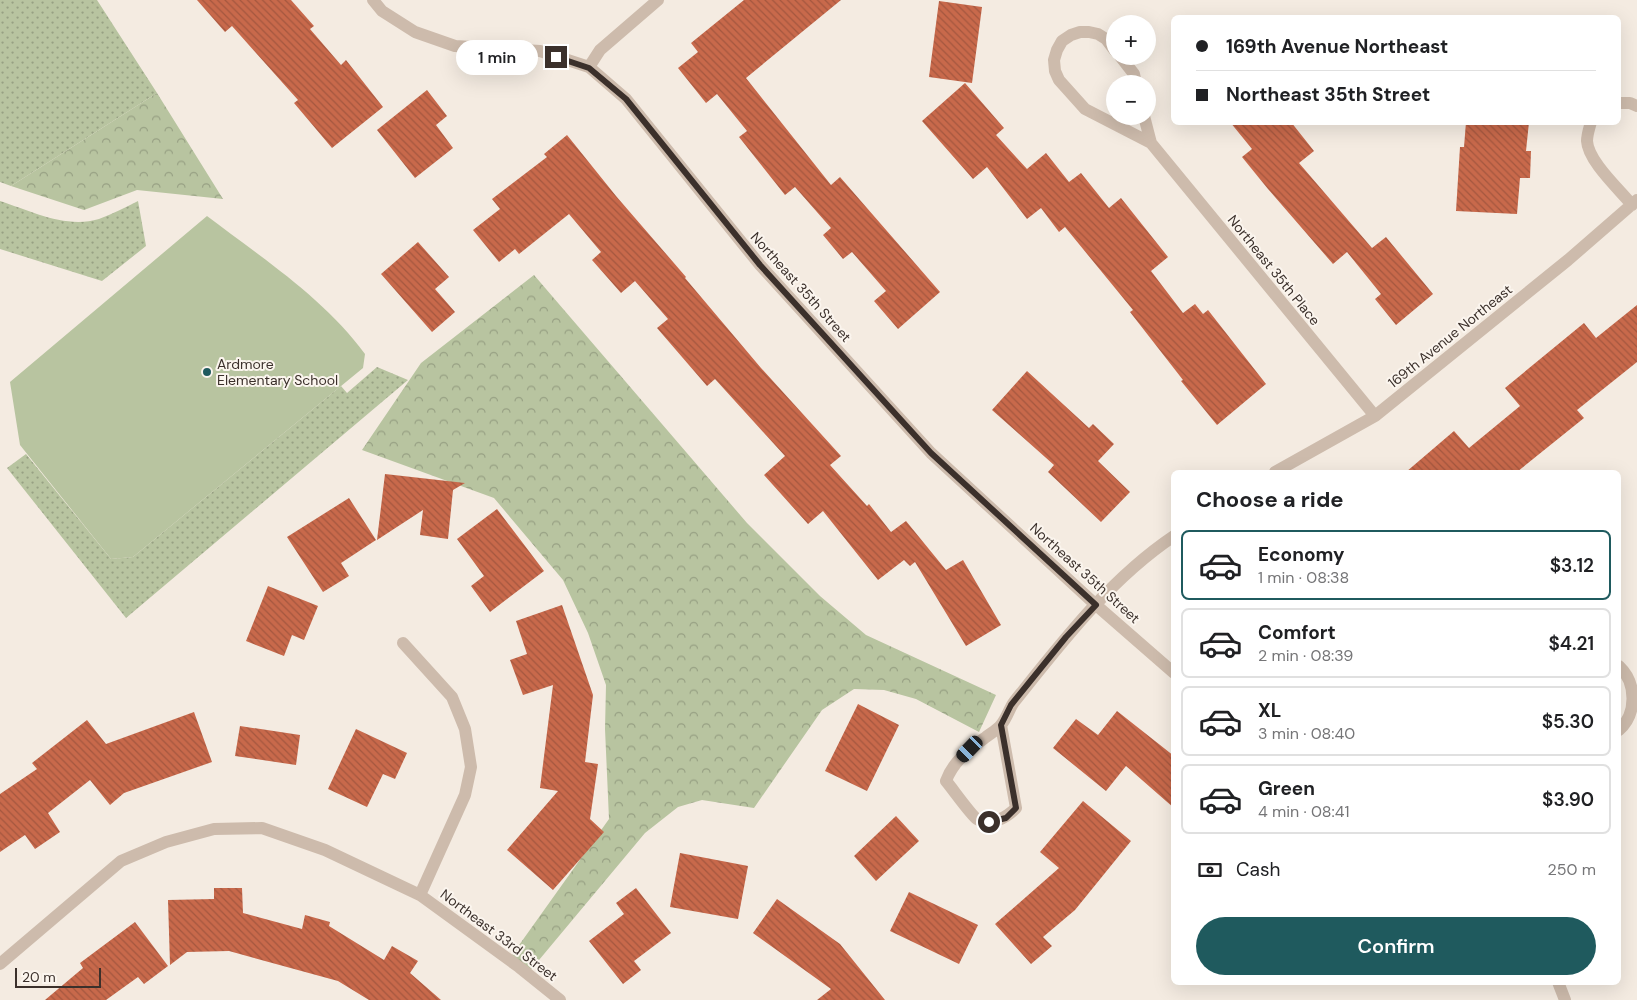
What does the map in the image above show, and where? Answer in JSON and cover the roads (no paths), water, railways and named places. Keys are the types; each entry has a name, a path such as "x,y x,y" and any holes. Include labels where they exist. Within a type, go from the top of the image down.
{"street":[{"name":"Northeast 35th Street","path":"373,0 382,11 415,32 455,46 540,51 589,68 626,99 760,265 931,453 1096,605 1171,670"},
{"path":"589,68 600,50 658,0"},
{"name":"Northeast 35th Place","path":"1106,39 1098,34 1080,32 1062,41 1054,60 1055,71 1059,80 1085,110 1150,143 1375,416"},
{"path":"1621,103 1630,103 1637,106"},
{"name":"Northeast 35th Place","path":"1146,125 1150,143"},
{"name":"169th Avenue Northeast","path":"1279,470 1375,416 1568,260 1634,202 1596,163 1590,153 1587,143 1590,125"},
{"path":"1001,725 1016,808 1006,818 989,822 976,819 946,781 950,769 970,749 1001,725 1011,705 1066,637 1096,605 1129,571 1158,546 1171,538"},
{"path":"403,643 452,697 465,730 471,766 465,795 420,895"},
{"path":"1621,668 1633,683 1636,695 1635,707 1631,718 1621,728"},
{"name":"Northeast 33rd Street","path":"0,964 121,861 166,842 214,829 262,828 325,850 420,895 519,967 560,1000"},
{"path":"1559,985 1565,1000"}],"place":[{"name":"Ardmore Elementary School","path":"207,372"}]}
